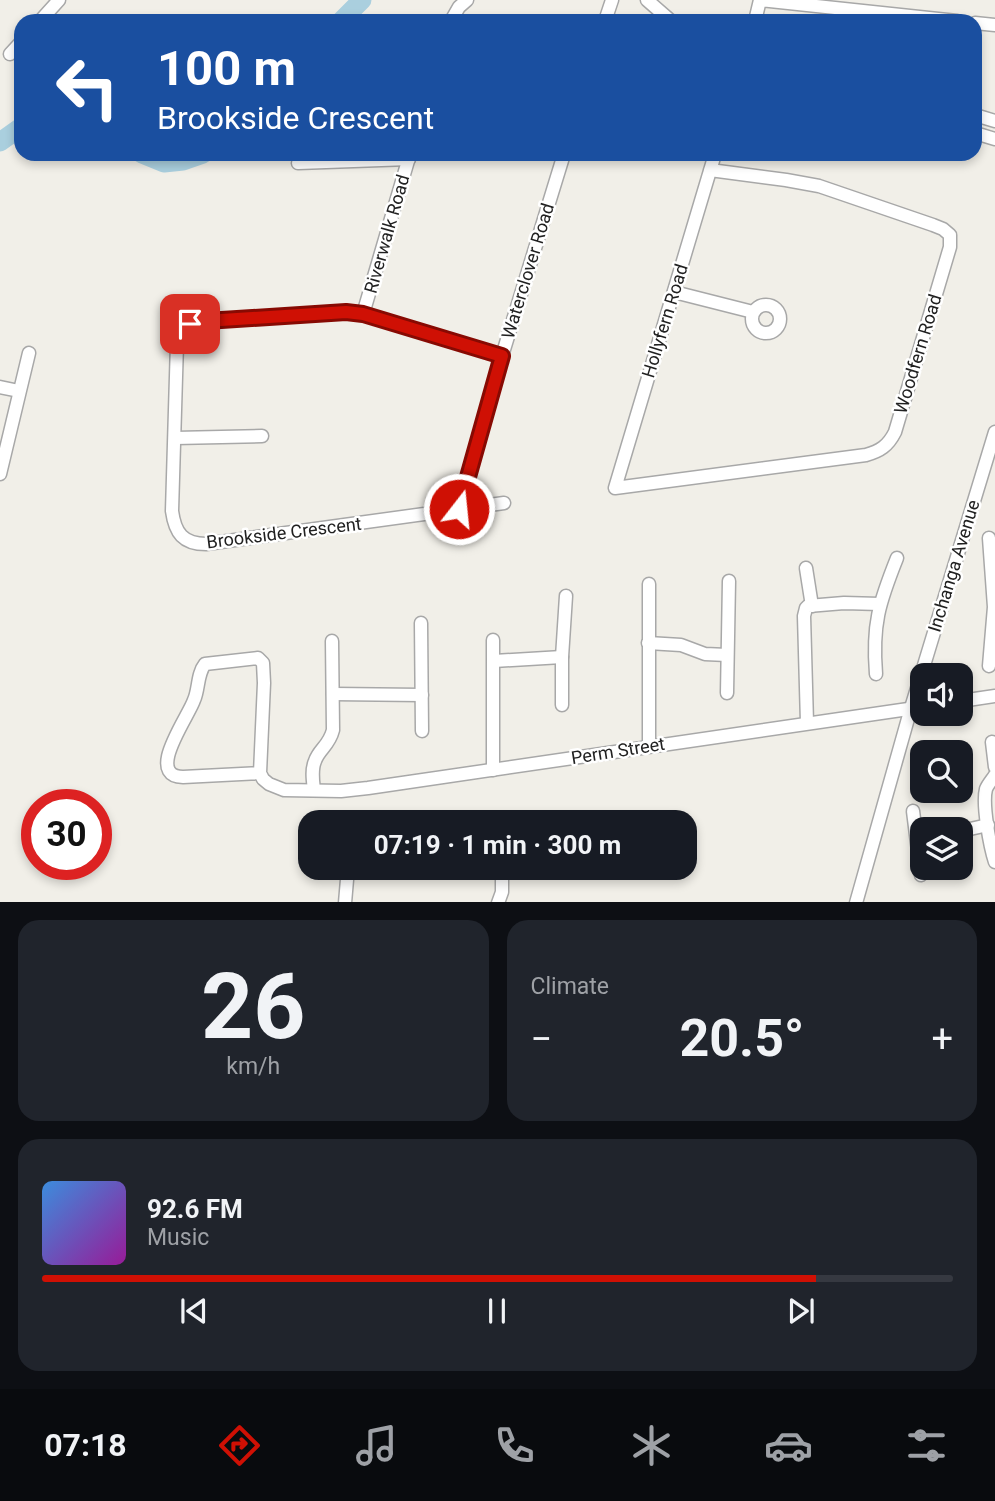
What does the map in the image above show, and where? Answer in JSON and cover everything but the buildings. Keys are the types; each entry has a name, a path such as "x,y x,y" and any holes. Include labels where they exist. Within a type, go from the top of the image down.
{"street":[{"path":"46,14 59,0"},
{"path":"454,14 467,0"},
{"path":"647,0 663,14"},
{"path":"760,0 891,14"},
{"path":"10,54 14,50"},
{"path":"298,163 335,161"},
{"name":"Riverwalk Road","path":"363,314 409,161"},
{"name":"Waterclover Road","path":"459,509 502,356 562,161"},
{"name":"Hollyfern Road","path":"615,488 713,161"},
{"name":"Woodfern Road","path":"615,488 876,453 887,445 895,432 915,366 950,247 948,232 819,186 710,170"},
{"path":"674,292 753,312"},
{"name":"Brookside Crescent","path":"502,356 363,314 338,311 206,321 186,326 180,333 177,344 173,519 184,538 195,543 223,542 504,503"},
{"path":"0,474 29,353"},
{"path":"0,387 19,391"},
{"name":"Inchanga Avenue","path":"930,663 995,432"},
{"path":"175,438 262,436"},
{"path":"989,538 995,607 989,666"},
{"path":"876,674 874,637 880,604 897,558"},
{"path":"806,568 812,606"},
{"path":"727,693 729,581"},
{"path":"649,584 649,746"},
{"path":"562,705 566,596"},
{"path":"807,723 806,608 844,603 880,604"},
{"path":"421,623 422,731"},
{"path":"493,639 493,770"},
{"path":"314,790 314,763 328,742 332,730 332,641"},
{"path":"648,643 681,645 705,654 727,655"},
{"path":"494,661 562,657"},
{"path":"258,659 263,663 260,773 183,777 174,776 169,771 172,743 193,704 201,669 205,664 258,659"},
{"path":"333,694 422,695"},
{"path":"973,699 995,695"},
{"name":"Perm Street","path":"260,773 263,779 284,790 356,789 910,709"},
{"name":"Inchanga Avenue","path":"856,902 911,726"},
{"path":"992,742 995,767"},
{"path":"995,775 985,795 995,862"},
{"path":"913,811 914,817"},
{"path":"973,828 988,825"},
{"path":"345,902 347,880"},
{"path":"498,902 502,892 502,880"}],"waterway":[{"path":"348,14 362,0"},
{"path":"0,142 14,132"},
{"path":"159,161 183,161"}],"route":[{"path":"190,324 338,311 363,314 502,356 459,509"}]}
